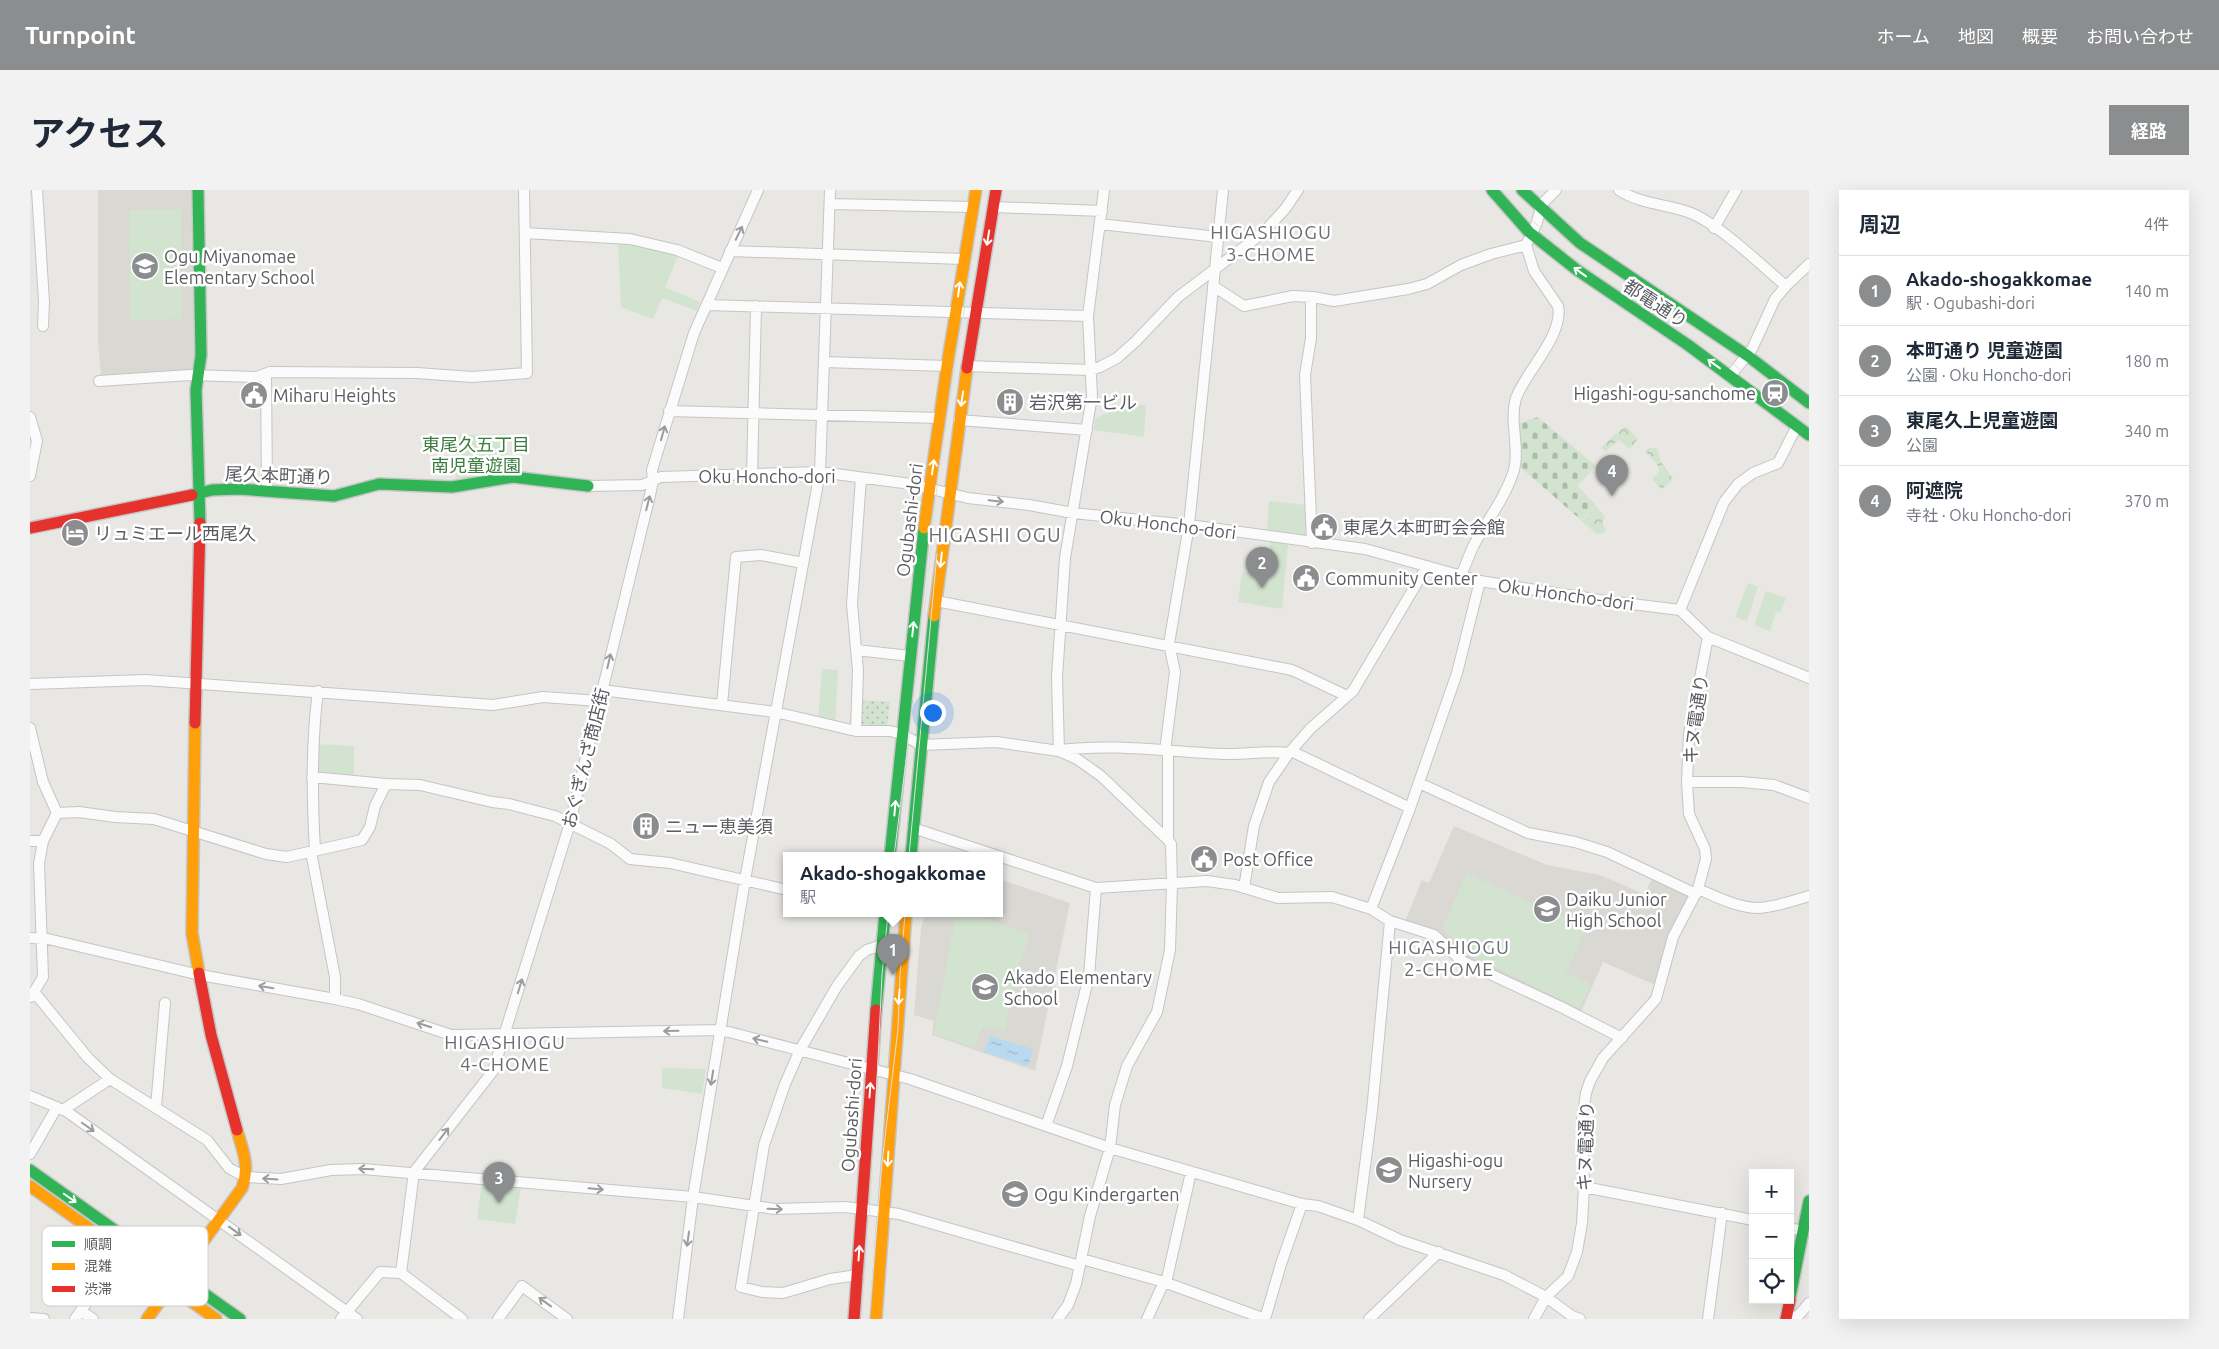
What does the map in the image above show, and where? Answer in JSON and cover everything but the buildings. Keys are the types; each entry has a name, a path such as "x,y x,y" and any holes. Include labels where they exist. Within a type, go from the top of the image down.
{"main road":[{"path":"198,190 201,356 197,375 196,399 200,492 197,683 192,830 192,934 225,1092 247,1165 246,1177 242,1188 208,1232"},
{"name":"Ogubashi-dori","path":"890,852 910,656 930,489 963,259 976,190"},
{"name":"Ogubashi-dori","path":"911,852 920,745 948,494 996,190"},
{"name":"都電通り","path":"1492,190 1532,234 1590,280 1677,337 1804,428"},
{"name":"都電通り","path":"1522,190 1580,243 1748,356 1809,403"},
{"name":"尾久本町通り","path":"30,528 124,510 200,492 238,489 334,496 379,484 452,487 513,476 588,486"},
{"name":"Ogubashi-dori","path":"854,1319 871,1070 885,917"},
{"path":"876,1319 906,917"},
{"path":"30,1170 110,1226"},
{"path":"30,1186 86,1226"},
{"path":"1794,1278 1809,1201"},
{"path":"208,1296 240,1319"},
{"path":"1786,1318 1789,1304"},
{"path":"147,1319 156,1306"},
{"path":"198,1306 216,1319"}],"street":[{"path":"37,190 44,302 43,326"},
{"path":"99,381 197,375 257,377 270,372 417,373 472,377 527,374 524,190"},
{"name":"おぐぎんざ商店街","path":"414,1172 493,1071 570,823 653,481 652,470 669,411 694,333 758,190"},
{"path":"678,1319 693,1198 745,880 820,472 830,190"},
{"path":"1059,751 1057,677 1064,558 1092,396 1088,316 1104,190"},
{"path":"1168,840 1167,751 1175,672 1169,644 1190,525 1223,190"},
{"path":"967,366 1090,370 1100,367 1116,358 1136,341 1178,297 1264,232 1285,209 1298,190"},
{"path":"1461,576 1475,542 1501,500 1514,469 1516,400 1526,378 1550,342 1559,313 1558,306 1534,271 1526,245 1532,234 1540,208 1556,190"},
{"path":"1619,190 1650,204 1689,212 1714,228 1786,286"},
{"path":"1714,228 1736,190"},
{"path":"830,204 973,207"},
{"path":"993,207 1102,212"},
{"path":"1100,224 1218,237"},
{"path":"525,233 630,239 677,250 722,268"},
{"path":"1214,286 1244,306 1293,296 1334,301 1417,287 1427,284 1461,265 1491,254 1526,245"},
{"path":"730,251 963,259"},
{"path":"1730,376 1748,356 1775,300 1786,286 1807,270"},
{"path":"1311,297 1311,338 1305,375 1312,543"},
{"path":"707,305 1088,316"},
{"path":"752,475 756,306"},
{"path":"824,362 947,366"},
{"path":"266,374 267,491"},
{"path":"669,411 940,418"},
{"path":"30,418 37,441 30,476"},
{"path":"959,420 1087,430"},
{"path":"1804,428 1778,463 1753,473 1738,484 1724,502 1680,610 1708,638 1809,678"},
{"name":"Oku Honcho-dori","path":"588,486 637,485 653,481 661,476 820,472 911,484 948,494 1073,513 1190,525 1366,549 1480,582 1680,610"},
{"path":"856,731 858,671 852,604 861,478"},
{"path":"722,704 732,575 736,557 761,555 803,564"},
{"path":"1244,888 1254,826 1269,782 1290,752 1310,729 1352,691 1375,656 1427,566"},
{"path":"1371,909 1419,784 1457,673 1480,582"},
{"path":"936,601 1061,623 1292,670 1347,696"},
{"name":"キヌ電通り","path":"1534,1319 1546,1297 1568,1276 1577,1252 1582,1223 1584,1186 1582,1121 1586,1092 1595,1070 1603,1058 1656,999 1673,937 1697,892 1706,859 1705,849 1688,814 1687,782 1689,734 1708,638"},
{"path":"856,650 910,656"},
{"path":"30,684 104,680 197,683 493,705 543,697 600,701"},
{"path":"602,690 775,712 856,731 890,731 902,734 920,745 996,742 1059,751 1109,746 1227,754 1269,751 1290,752 1410,808"},
{"path":"318,691 312,743 313,852 335,977 335,999"},
{"path":"30,728 43,782 57,813"},
{"path":"1058,1319 1068,1305 1074,1291 1090,1216 1110,1148 1115,1105 1127,1066 1157,1012 1170,950 1172,884 1171,844 1168,840 1101,776 1077,759 1059,751"},
{"path":"312,777 386,784 420,785 492,802 509,804 555,816 611,844 630,859 670,863 783,889"},
{"path":"1687,782 1741,782 1774,785 1809,798"},
{"path":"57,813 79,812 116,817 154,819 266,854 287,857 362,840 370,827 375,806 386,784"},
{"path":"1419,784 1528,833 1575,842 1607,852 1697,892 1730,902 1758,908 1778,905 1809,896"},
{"path":"57,813 43,841 39,864 43,978 32,994 88,1058 110,1079 207,1140 229,1168 246,1177 293,1179 331,1170 363,1169 693,1198 775,1210 846,1207 899,1214 1081,1263 1165,1282 1265,1319 1281,1264 1302,1204"},
{"path":"913,828 986,852"},
{"path":"30,841 43,841"},
{"path":"1003,858 1096,888 1207,881 1244,888 1278,898 1332,896 1371,909 1390,921 1434,935 1462,961 1622,1038"},
{"path":"1046,1126 1067,1066 1089,976 1096,888"},
{"path":"1358,1220 1372,1111 1390,921"},
{"path":"30,938 41,938 200,975 358,1004 451,1035 720,1030 893,1075 1110,1148 1302,1204 1318,1206 1358,1220 1400,1240 1504,1275 1546,1297 1572,1316 1580,1319"},
{"path":"858,1275 830,1279 783,1293 762,1292 741,1287 764,1145 785,1084 800,1050 837,986 859,956 867,950 882,946"},
{"path":"156,1107 165,1004"},
{"path":"30,1154 60,1108 110,1079"},
{"path":"30,1096 60,1108 218,1218 344,1315 357,1319"},
{"path":"401,1274 414,1172"},
{"path":"1147,1319 1165,1282 1191,1172"},
{"path":"1584,1186 1749,1219"},
{"path":"1708,1319 1722,1213"},
{"path":"1794,1229 1803,1230"},
{"path":"1369,1319 1439,1252"},
{"path":"344,1315 380,1272 401,1274 462,1319"},
{"path":"498,1319 522,1286 567,1319"},
{"path":"1786,1318 1797,1318 1809,1303"},
{"path":"78,1315 93,1319"},
{"path":"30,1318 44,1319"}],"shaded area":[{"name":"Ogu Miyanomae Elementary School","path":"98,190 191,190 194,361 191,371 101,376 98,343"},
{"name":"Daiku Junior High School","path":"1454,826 1547,865 1600,875 1644,894 1653,877 1690,896 1655,985 1603,962 1580,1014 1469,959 1435,932 1405,921 1422,880 1429,883"},
{"name":"Akado Elementary School","path":"1003,880 1070,903 1035,1071 932,1035 934,1021 914,1015 921,928 924,917 1003,917"}],"green space":[{"path":"181,209 182,319 130,320 129,210"},
{"path":"618,241 679,254 665,287 700,302 697,311 662,298 653,319 621,307"},
{"path":"1132,404 1146,405 1144,437 1094,430 1095,418"},
{"path":"1538,417 1596,466 1577,486 1596,505 1581,520 1521,468 1520,423"},
{"path":"1624,427 1628,428 1638,439 1629,449 1619,440 1605,452 1602,446"},
{"name":"東尾久五丁目 南児童遊園","path":"507,434 507,469 467,478 456,478 455,435"},
{"path":"1648,448 1657,448 1661,462 1673,479 1662,489 1653,481 1653,478 1659,471 1659,467 1645,451"},
{"path":"1269,501 1306,505 1305,535 1267,531"},
{"path":"1596,506 1605,517 1602,523 1606,530 1603,533 1597,534 1581,521"},
{"path":"1270,542 1288,544 1282,609 1238,602 1242,572 1266,575"},
{"path":"1748,583 1758,587 1747,621 1735,617"},
{"path":"1766,591 1786,598 1780,613 1776,612 1770,631 1754,625"},
{"path":"822,669 838,670 835,724 818,720"},
{"path":"861,700 890,702 887,726 858,724"},
{"path":"315,744 354,746 354,775 315,772"},
{"path":"1467,873 1586,928 1566,973 1591,984 1579,1008 1476,958 1444,931 1444,924"},
{"path":"955,917 983,917 1030,935 1016,971 1005,1031 983,1026 974,1047 934,1034"},
{"path":"662,1068 706,1069 702,1094 662,1088"},
{"path":"482,1183 521,1187 515,1224 477,1219"}],"water":[{"path":"990,1036 1033,1049 1028,1066 984,1052"}],"tram line":[{"path":"895,852 922,633 938,478 983,190"},
{"path":"1503,190 1567,253 1737,367 1809,423"},
{"path":"909,852 937,554"},
{"path":"862,1317 873,1163 882,975 888,917"},
{"path":"869,1319 882,1163 898,1029 905,917"}],"traffic: fast":[{"path":"198,190 201,355 196,390 200,523"},
{"path":"1492,190 1529,232 1577,270 1688,345 1809,435"},
{"path":"1522,190 1580,243 1748,356 1809,403"},
{"path":"192,495 212,490 238,489 334,496 379,484 452,487 513,477 588,486"},
{"path":"890,852 924,528"},
{"path":"911,852 934,616"},
{"path":"876,1010 885,917"},
{"path":"30,1170 109,1226"},
{"path":"1794,1277 1809,1201"},
{"path":"208,1296 240,1319"}],"traffic: slow":[{"path":"924,528 947,366 976,190"},
{"path":"934,616 967,368"},
{"path":"195,723 192,933 199,973"},
{"path":"876,1319 906,917"},
{"path":"208,1235 242,1188 246,1165 237,1130"},
{"path":"30,1186 86,1226"},
{"path":"147,1319 156,1306"},
{"path":"198,1306 216,1319"}],"traffic: jam":[{"path":"967,368 996,190"},
{"path":"30,528 192,495"},
{"path":"195,723 200,523"},
{"path":"199,973 211,1035 237,1130"},
{"path":"854,1319 876,1010"},
{"path":"1786,1319 1789,1304"}],"place":[{"name":"Ogu Miyanomae Elementary School","path":"145,266"},
{"name":"Higashi-ogu-sanchome","path":"1775,393"},
{"name":"Miharu Heights","path":"254,395"},
{"name":"岩沢第一ビル","path":"1010,402"},
{"name":"阿遮院","path":"1612,496"},
{"name":"東尾久本町町会会館","path":"1324,527"},
{"name":"リュミエール西尾久","path":"75,533"},
{"name":"Community Center","path":"1306,578"},
{"name":"本町通り 児童遊園","path":"1262,588"},
{"name":"ニュー恵美須","path":"646,826"},
{"name":"Post Office","path":"1204,859"},
{"name":"Daiku Junior High School","path":"1547,909"},
{"name":"Akado-shogakkomae","path":"893,975"},
{"name":"Akado Elementary School","path":"985,987"},
{"name":"Higashi-ogu Nursery","path":"1389,1170"},
{"name":"Ogu Kindergarten","path":"1015,1194"},
{"name":"東尾久上児童遊園","path":"499,1203"}],"district":[{"name":"HIGASHIOGU 3-CHOME","path":"1271,243"},
{"name":"HIGASHI OGU","path":"995,534"},
{"name":"HIGASHIOGU 2-CHOME","path":"1449,958"},
{"name":"HIGASHIOGU 4-CHOME","path":"505,1053"}]}
